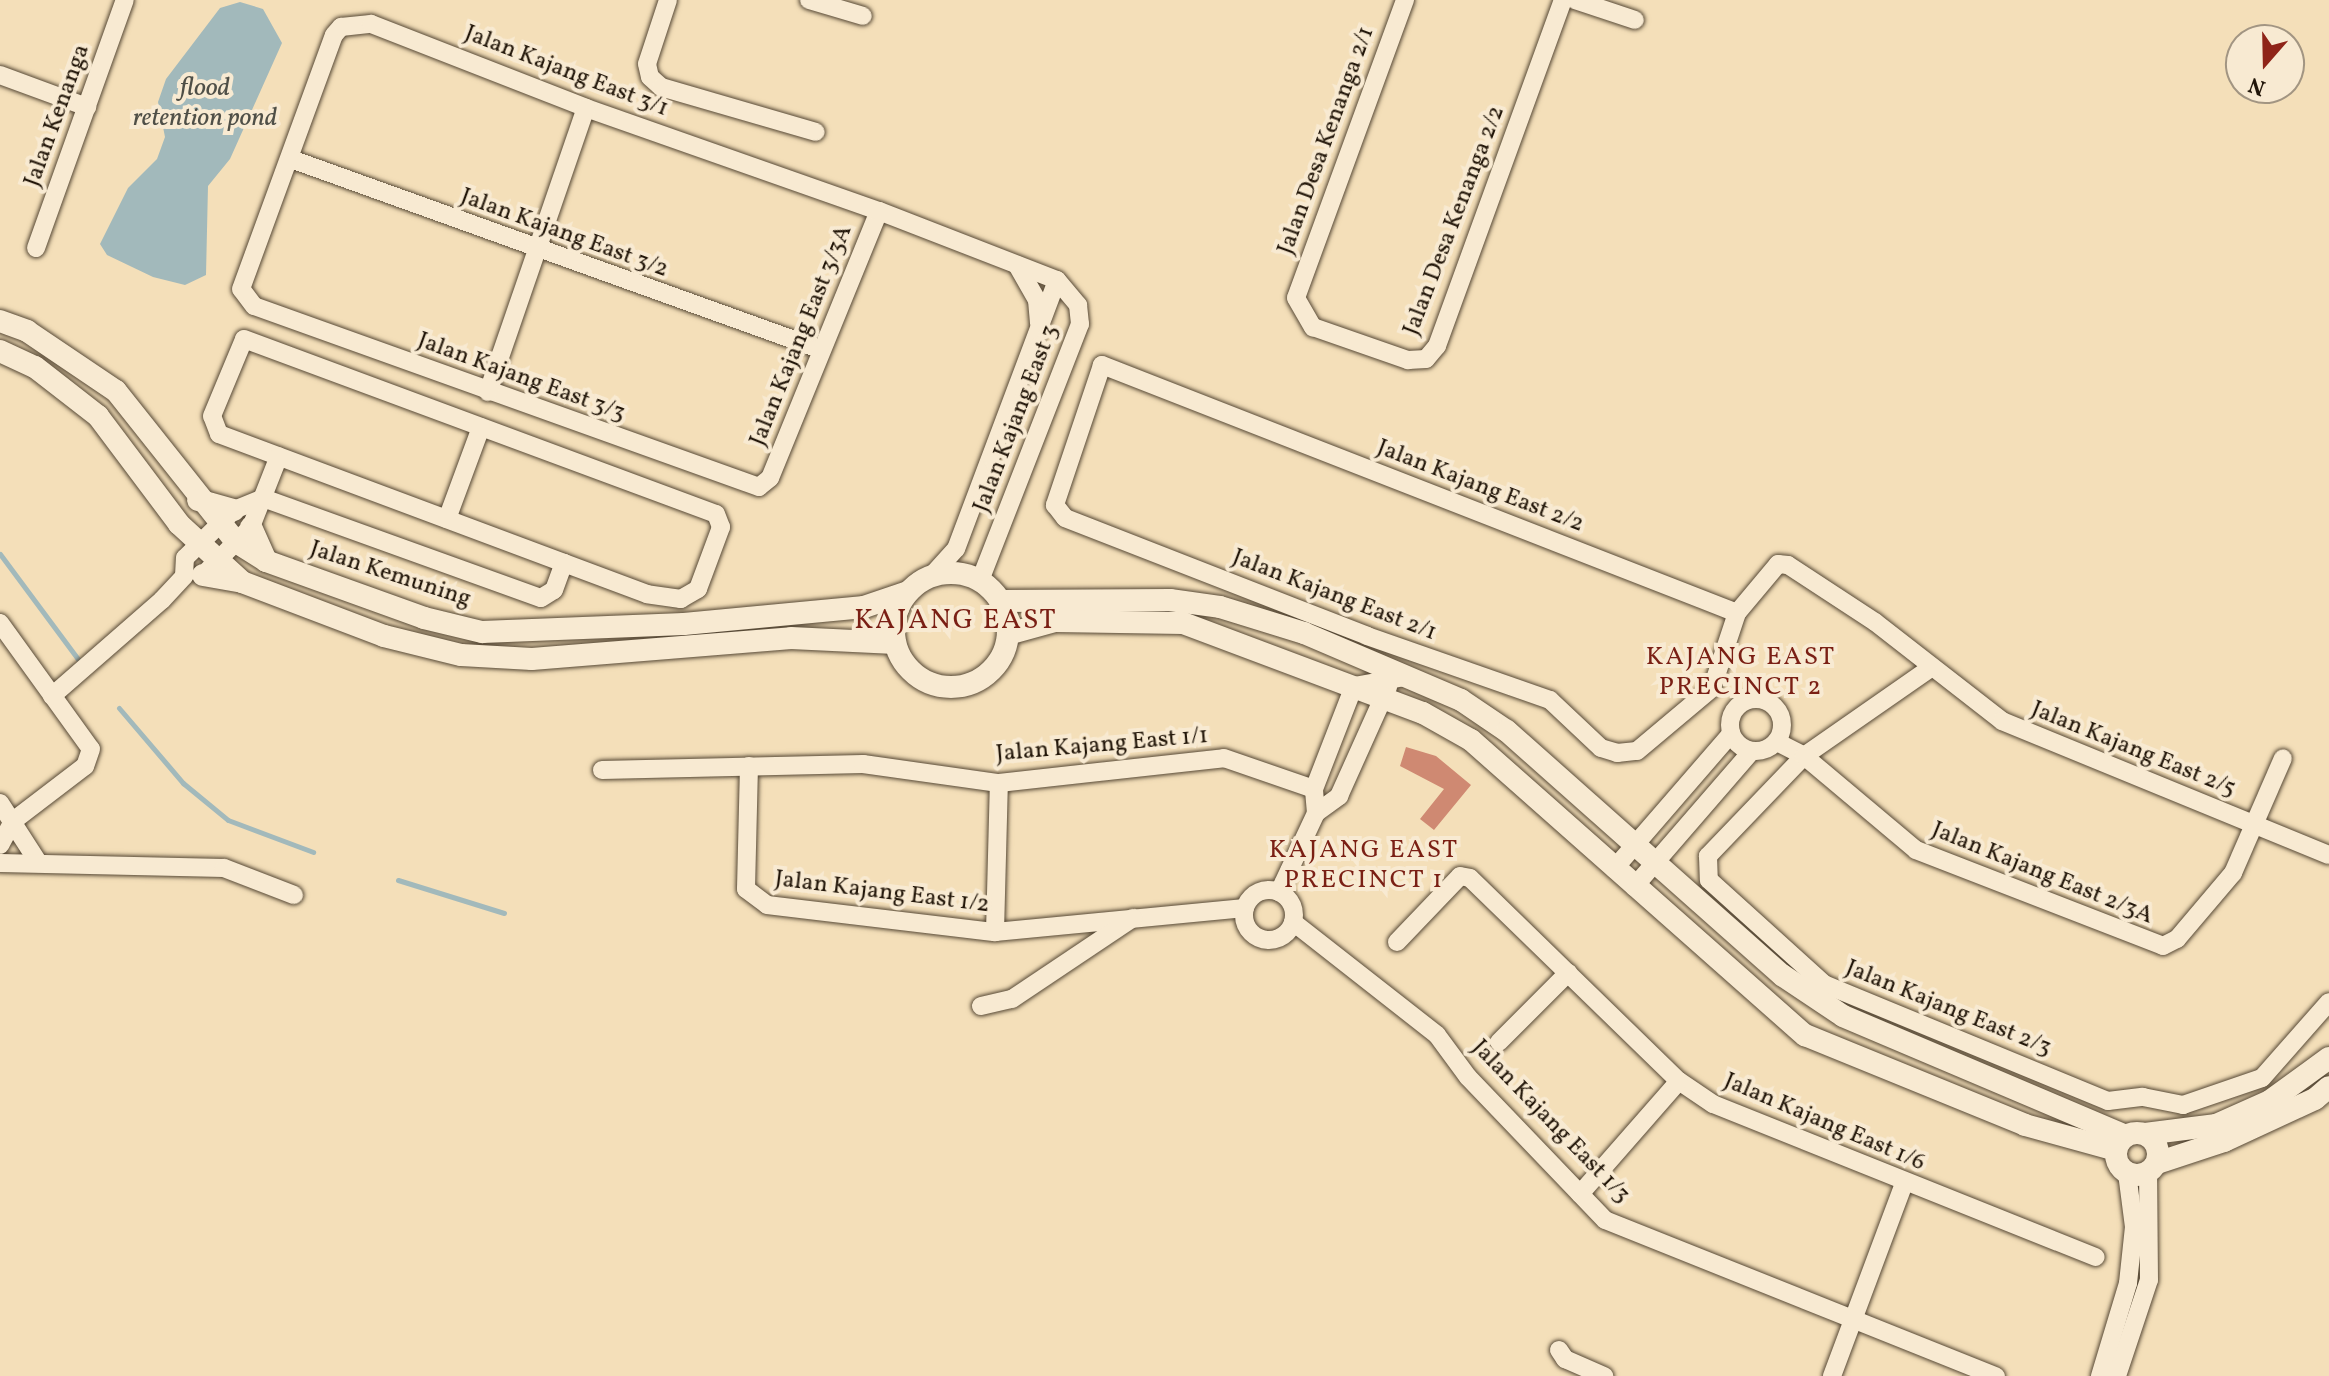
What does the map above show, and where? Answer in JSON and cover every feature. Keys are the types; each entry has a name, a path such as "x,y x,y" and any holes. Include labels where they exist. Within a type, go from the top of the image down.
{"street":[{"name":"Jalan Kenanga","path":"36,248 125,0"},
{"path":"668,0 647,64 650,77 661,87 816,132"},
{"path":"809,0 863,16"},
{"name":"Jalan Desa Kenanga 2/1","path":"1296,298 1405,0"},
{"name":"Jalan Desa Kenanga 2/2","path":"1296,298 1313,327 1396,356 1426,359 1437,346 1563,0"},
{"path":"1575,0 1635,20"},
{"name":"Jalan Kajang East 3/1","path":"254,306 241,289 291,159 327,49 341,27 355,24 420,41 586,108 879,211 1057,280"},
{"path":"0,75 87,107"},
{"path":"488,392 586,108"},
{"name":"Jalan Kajang East 3/2","path":"291,159 536,252 822,350"},
{"name":"Jalan Kajang East 3/3A","path":"770,478 879,211"},
{"name":"Jalan Kajang East 3","path":"1017,265 1037,300 1040,326"},
{"name":"Jalan Kajang East 3","path":"935,572 956,549 1057,280 1078,305 1080,324 980,581"},
{"name":"Jalan Kajang East 3/3","path":"254,306 745,486 770,478"},
{"name":"Jalan Kemuning","path":"0,321 27,331 116,391 198,500 227,517 266,561 482,632 684,624 864,607 908,592"},
{"path":"244,339 481,427 716,514 721,527 698,589 681,599 647,594 279,456 214,426 212,416 244,339"},
{"path":"0,351 35,367 98,416 179,524 198,563 384,636 461,655 532,659 791,638 895,643"},
{"name":"Jalan Kajang East 2/2","path":"1102,365 1737,613"},
{"name":"Jalan Kajang East 2/1","path":"1102,365 1055,505 1065,518 1367,636 1550,700 1601,748 1617,753 1637,751 1712,688"},
{"path":"447,519 481,427"},
{"path":"52,696 198,563 244,534 263,498 279,456"},
{"path":"198,563 227,517 263,498 541,598 554,590 564,563"},
{"name":"Jalan Kajang East 2/5","path":"1737,613 1778,564 1788,565 1932,667 2002,721 2329,855"},
{"path":"935,572 980,581 1000,601 1008,634 995,667 956,687 914,673 895,643 894,625 908,592 935,572"},
{"path":"647,594 684,624"},
{"path":"1000,601 1170,600 1220,607 1365,657 1412,677 1507,731 1782,975 1843,1016 2129,1140 2158,1149 2144,1169 2128,1283 2100,1376"},
{"path":"1736,708 1712,688 1737,613"},
{"path":"1008,634 1055,621 1183,623 1354,686 1385,688 1412,677"},
{"path":"0,623 91,749 85,766 13,821 0,845"},
{"path":"1365,657 1385,688 1471,740 1805,1035 2025,1125 2129,1140 2216,1125 2270,1101 2329,1058"},
{"path":"1777,742 1804,756 1932,667"},
{"path":"1316,813 1314,789 1354,686"},
{"path":"1279,892 1316,813 1339,796 1385,688"},
{"path":"1634,887 1751,752 1777,742 1783,727 1773,705 1758,699 1736,708"},
{"path":"1614,869 1731,734 1736,708"},
{"path":"1731,734 1751,752"},
{"name":"Jalan Kajang East 2/3A","path":"1804,756 1916,850 2148,946 2177,939 2233,873 2257,827 2283,758"},
{"name":"Jalan Kajang East 2/3","path":"1804,756 1708,856 1709,880 1824,984 2108,1101 2143,1097 2183,1105 2262,1078 2329,1002"},
{"name":"Jalan Kajang East 1/1","path":"602,770 863,764 999,783 1224,758 1314,789"},
{"name":"Jalan Kajang East 1/2","path":"749,766 746,889 754,900 995,932 1139,914 1245,908"},
{"path":"995,932 999,783"},
{"path":"0,803 38,862"},
{"path":"0,863 224,868 294,895"},
{"name":"Jalan Kajang East 1/6","path":"1397,942 1466,876 1679,1081 1713,1104 1904,1183 2096,1257"},
{"path":"1259,892 1279,892 1290,902 1293,922 1279,937 1259,937 1245,922 1245,908 1259,892"},
{"path":"981,1006 1012,999 1139,914"},
{"name":"Jalan Kajang East 1/3","path":"1293,922 1437,1035 1468,1077 1605,1220 1850,1321 1996,1376"},
{"path":"1499,1042 1568,973"},
{"path":"1580,1194 1679,1081"},
{"path":"2144,1169 2224,1141 2315,1099 2329,1087"},
{"path":"2117,1376 2149,1280 2144,1169 2129,1140"},
{"path":"1832,1376 1904,1183"},
{"path":"1559,1350 1565,1359 1604,1376"}],"water":[{"name":"flood retention pond","path":"240,2 263,9 282,43 230,159 208,186 206,275 185,285 153,277 107,255 100,244 128,188 157,159 165,137 158,102 166,79 220,8"}],"building":[{"path":"1406,747 1436,756 1471,785 1434,830 1420,819 1444,789 1400,766"}],"waterway":[{"path":"0,554 78,659"},
{"path":"119,708 183,783 228,820 313,852"},
{"path":"398,880 504,913"}],"district":[{"name":"KAJANG EAST","path":"956,621"},
{"name":"KAJANG EAST PRECINCT 2","path":"1741,673"},
{"name":"KAJANG EAST PRECINCT 1","path":"1364,866"}]}
